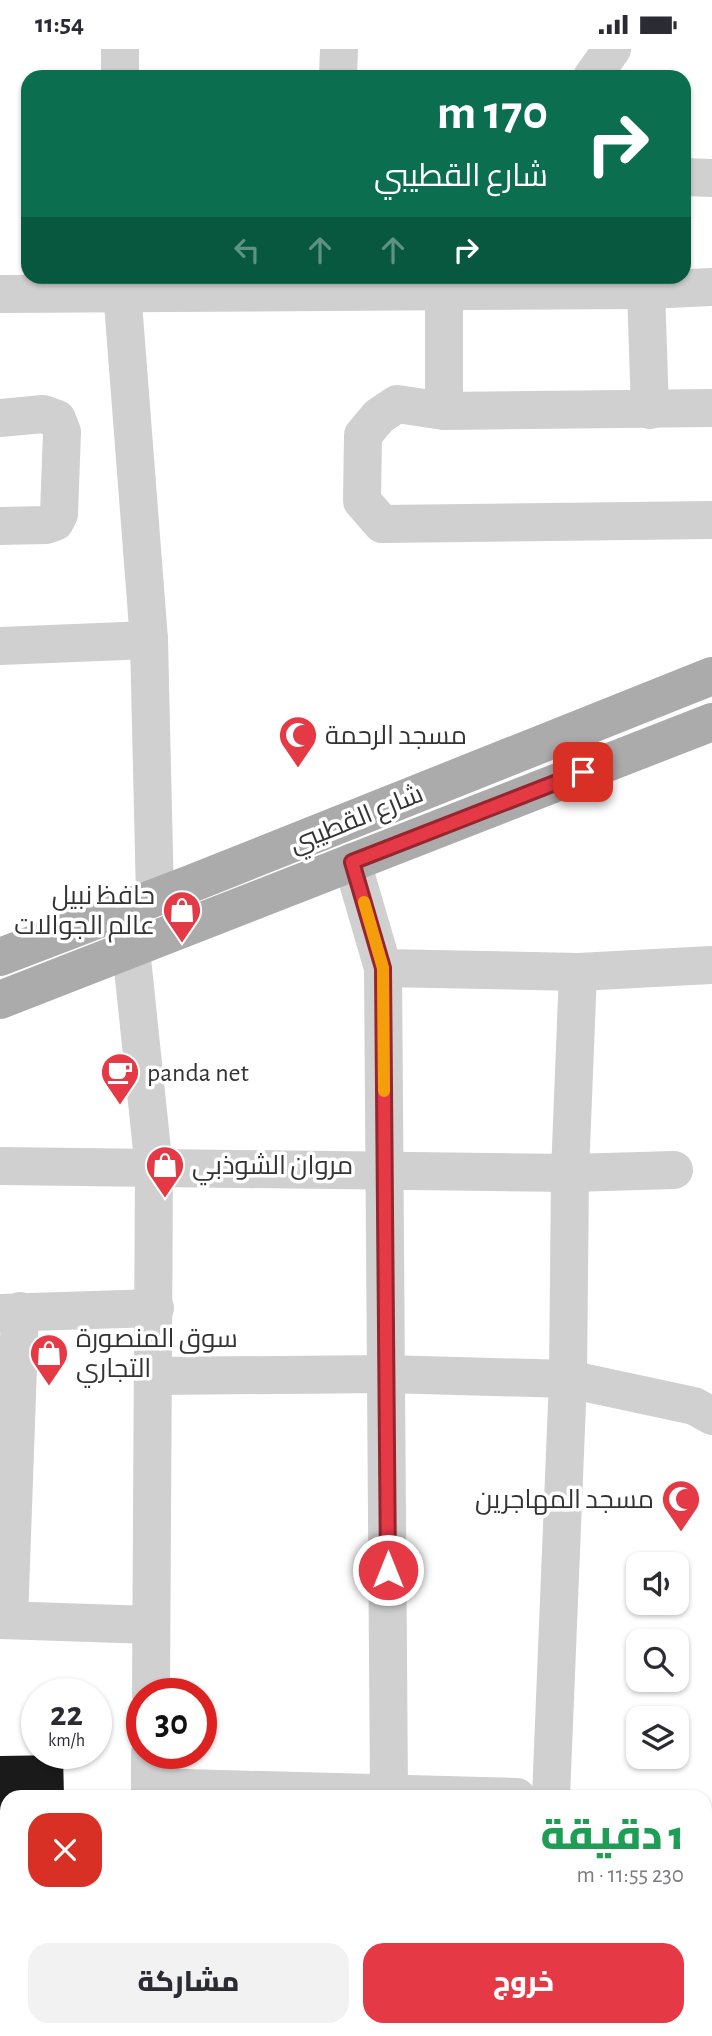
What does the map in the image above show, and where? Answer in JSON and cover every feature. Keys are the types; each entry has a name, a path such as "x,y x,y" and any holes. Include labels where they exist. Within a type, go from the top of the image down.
{"main road":[{"name":"شارع القطيبي","path":"0,957 712,676"},
{"name":"شارع القطيبي","path":"0,1000 712,722"}],"street":[{"path":"120,49 120,70"},
{"path":"338,70 339,49"},
{"path":"597,70 612,49"},
{"path":"691,177 712,178"},
{"path":"121,284 149,640 155,897"},
{"path":"0,294 121,284 444,291 712,287"},
{"path":"646,290 650,410"},
{"path":"444,291 444,411"},
{"path":"712,408 444,411 397,404 379,416 363,435 362,501 382,524 712,520"},
{"path":"0,418 43,414 57,419 62,432 59,514 55,522 46,525 0,526"},
{"path":"0,646 149,640"},
{"path":"352,862 383,968 389,1790"},
{"path":"131,949 154,1168 151,1678"},
{"path":"383,968 578,972 712,965"},
{"path":"551,1790 568,1379 570,1173 578,972"},
{"path":"0,1166 570,1173 674,1170"},
{"path":"151,1625 5,1620 10,1312 155,1308"},
{"path":"153,1376 386,1374 568,1379 694,1406 712,1416"},
{"path":"150,1779 325,1790"}],"building":[{"path":"0,1756 21,1756 21,1769 63,1769 64,1790 0,1790"}],"slow traffic":[{"path":"364,902 383,968 384,1091"}],"place":[{"name":"مسجد الرحمة","path":"298,769"},
{"name":"حافظ نبيل عالم الجوالات","path":"182,944"},
{"name":"panda net","path":"120,1106"},
{"name":"مروان الشوذبي","path":"165,1199"},
{"name":"سوق المنصورة التجاري","path":"49,1387"},
{"name":"مسجد المهاجرين","path":"681,1533"}],"route":[{"path":"388,1570 383,968 352,862 583,772"}]}
